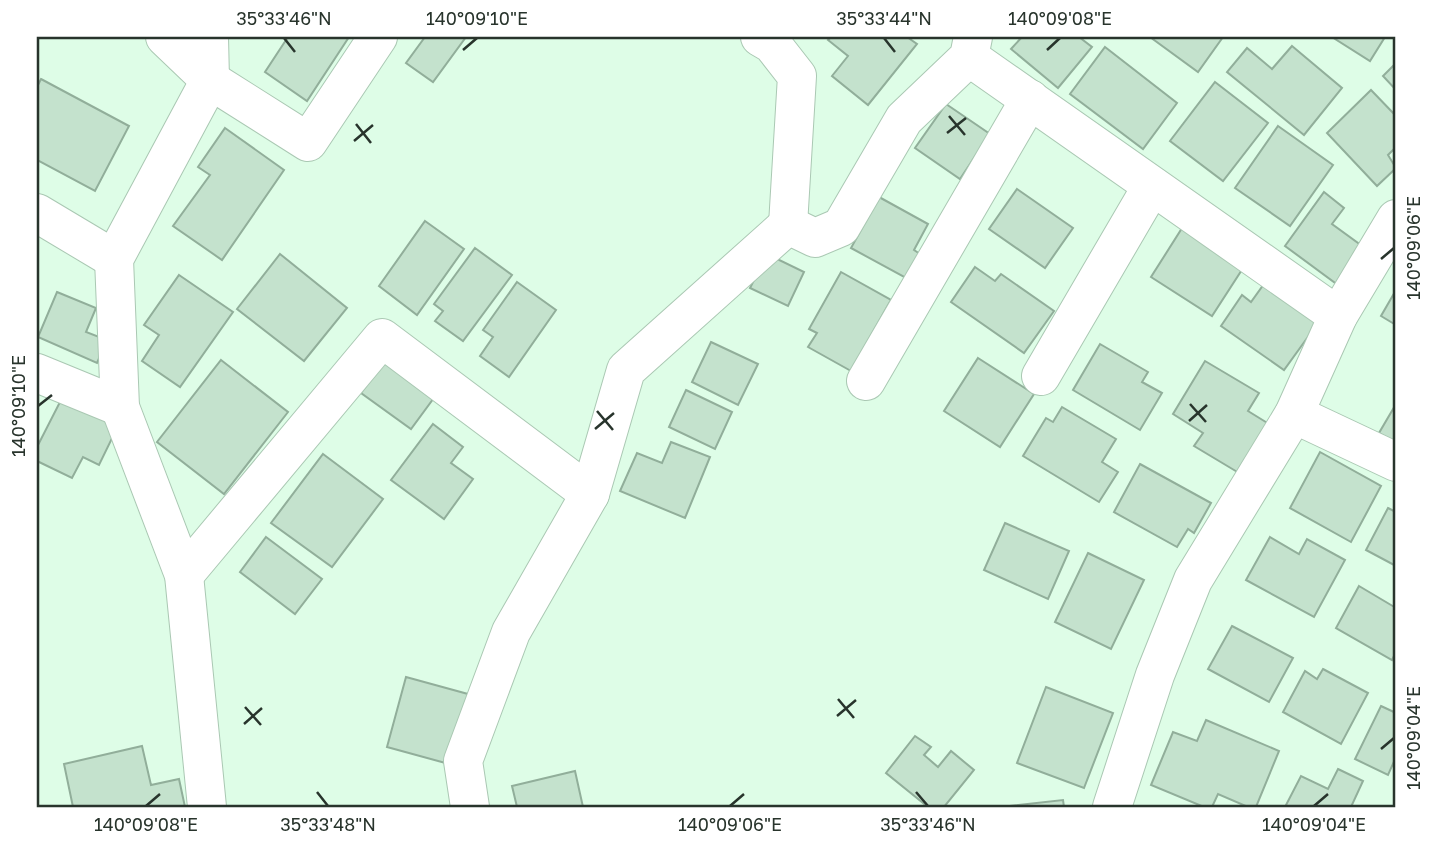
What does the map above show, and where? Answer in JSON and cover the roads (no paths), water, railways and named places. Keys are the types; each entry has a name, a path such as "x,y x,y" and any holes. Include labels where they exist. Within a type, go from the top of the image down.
{"street":[{"path":"165,37 209,80 308,142 379,37"},
{"path":"207,807 184,575 120,407 114,259 209,80 209,37"},
{"path":"470,807 463,761 511,632 590,494 626,370 788,225 797,76 772,44 760,37"},
{"path":"788,225 815,238 841,227 904,119 971,47 1030,99 1338,316"},
{"path":"866,381 1030,99"},
{"path":"1041,376 1152,186"},
{"path":"37,213 114,259"},
{"path":"1112,807 1155,675 1193,580 1294,414 1338,316 1396,219"},
{"path":"184,575 382,338 590,494"},
{"path":"37,373 120,407"},
{"path":"1294,414 1396,462"}]}
